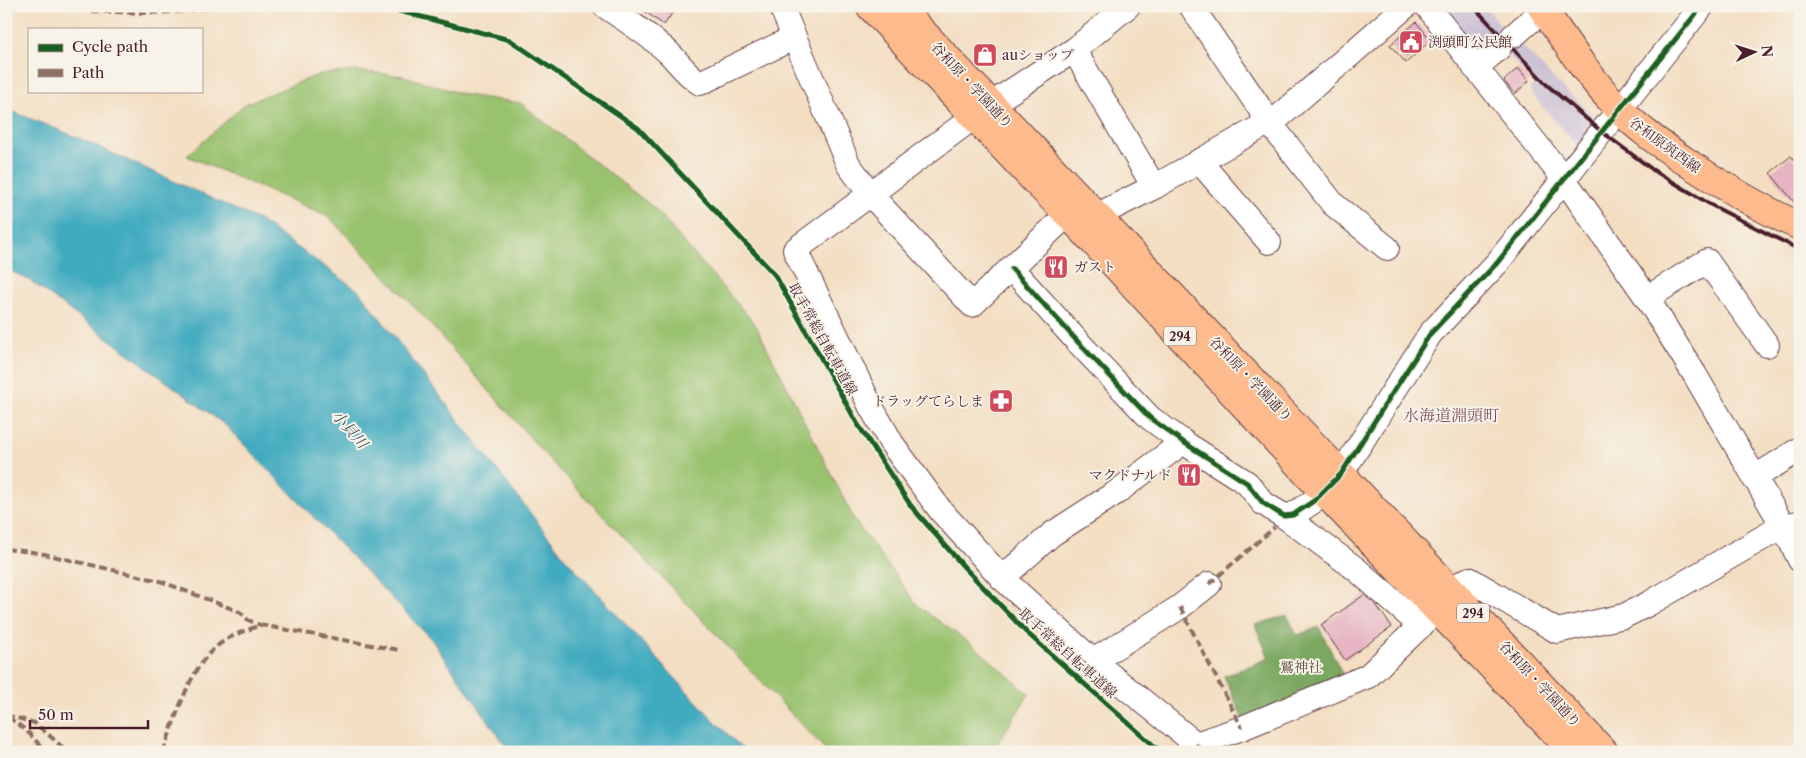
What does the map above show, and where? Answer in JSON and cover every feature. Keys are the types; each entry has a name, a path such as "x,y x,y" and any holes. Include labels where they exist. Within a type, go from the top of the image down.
{"main road":[{"name":"谷和原・学園通り","path":"870,6 1096,216 1333,483 1436,608 1574,752"},
{"name":"谷和原・学園通り","path":"898,6 1068,214 1333,483"},
{"name":"谷和原筑西線","path":"1542,8 1589,74 1620,110 1659,144 1718,182 1796,220"},
{"name":"谷和原・学園通り","path":"1436,608 1604,752"}],"street":[{"path":"605,6 652,38 690,76 700,83 793,38"},
{"path":"781,6 848,164 871,195 972,305 1068,214"},
{"path":"1128,6 1074,50 982,111 795,250 871,407 892,444 941,511 1002,578 1093,661 1196,744 1242,728 1368,676 1436,608 1469,579 1557,631 1624,616 1791,524"},
{"path":"1191,6 1269,122 1333,204 1387,248"},
{"path":"1096,216 1154,187 1280,116 1406,6"},
{"path":"1426,6 1564,179 1647,298 1695,375 1754,478 1791,524 1800,560"},
{"path":"1284,516 1293,515 1333,483 1430,334 1497,262 1702,6"},
{"path":"1475,68 1542,8"},
{"path":"1074,50 1154,187"},
{"path":"1199,162 1269,242"},
{"path":"1647,298 1707,261 1767,345"},
{"path":"1012,269 1150,418 1183,442 1247,483 1263,503 1356,568 1436,608"},
{"path":"1002,578 1052,534 1117,492 1183,442"},
{"path":"1754,478 1800,449"},
{"path":"1093,661 1180,607 1209,584"}],"shaded area":[{"path":"1440,6 1485,6 1509,35 1516,39 1555,80 1600,122 1579,147 1529,90 1535,83 1503,50 1480,55"}],"green space":[{"path":"358,71 404,76 465,95 520,103 654,208 755,324 855,521 918,606 975,647 1029,694 992,752 828,752 550,460 424,317 328,216 187,156 245,104 320,74"},
{"name":"鷲神社","path":"1287,615 1297,635 1319,627 1345,679 1244,722 1224,676 1269,658 1255,625"}],"water":[{"name":"小貝川","path":"6,109 79,138 259,220 359,291 565,558 709,715 746,752 510,752 431,639 225,425 29,280 6,269"}],"building":[{"path":"637,6 677,6 664,25"},
{"name":"渕頭町公民館","path":"1416,22 1431,40 1406,63 1390,45"},
{"path":"1518,68 1529,81 1515,94 1504,81"},
{"path":"1791,156 1800,167 1800,209 1770,173"},
{"path":"1364,595 1376,605 1392,627 1345,660 1321,625"}],"railway":[{"path":"1473,6 1547,85 1602,132 1653,170 1713,206 1800,250"}],"marked path":[{"path":"91,11 171,12 218,6"},
{"path":"1499,48 1513,36"},
{"path":"1209,584 1275,527"},
{"path":"6,549 40,553 160,581 240,612 248,620 260,625"},
{"path":"1180,607 1242,728"},
{"path":"163,752 179,707 193,676 212,650 237,634 260,625 399,650"},
{"path":"6,715 35,723 68,752"},
{"path":"8,717 27,731 46,752"},
{"path":"1196,744 1202,752"}],"cycle path":[{"name":"取手常総自転車道線","path":"380,6 510,40 638,128 775,275 857,423 911,506 964,567 1026,632 1161,752"},
{"path":"1012,269 1150,418 1183,442 1247,483 1263,503 1284,516 1293,515 1315,500 1341,474 1430,334 1497,263 1702,6"}],"place":[{"name":"渕頭町公民館","path":"1411,42"},
{"name":"auショップ","path":"985,55"},
{"name":"ガスト","path":"1056,267"},
{"name":"ドラッグてらしま","path":"1001,401"},
{"name":"マクドナルド","path":"1189,475"}],"district":[{"name":"水海道淵頭町","path":"1451,415"}]}
